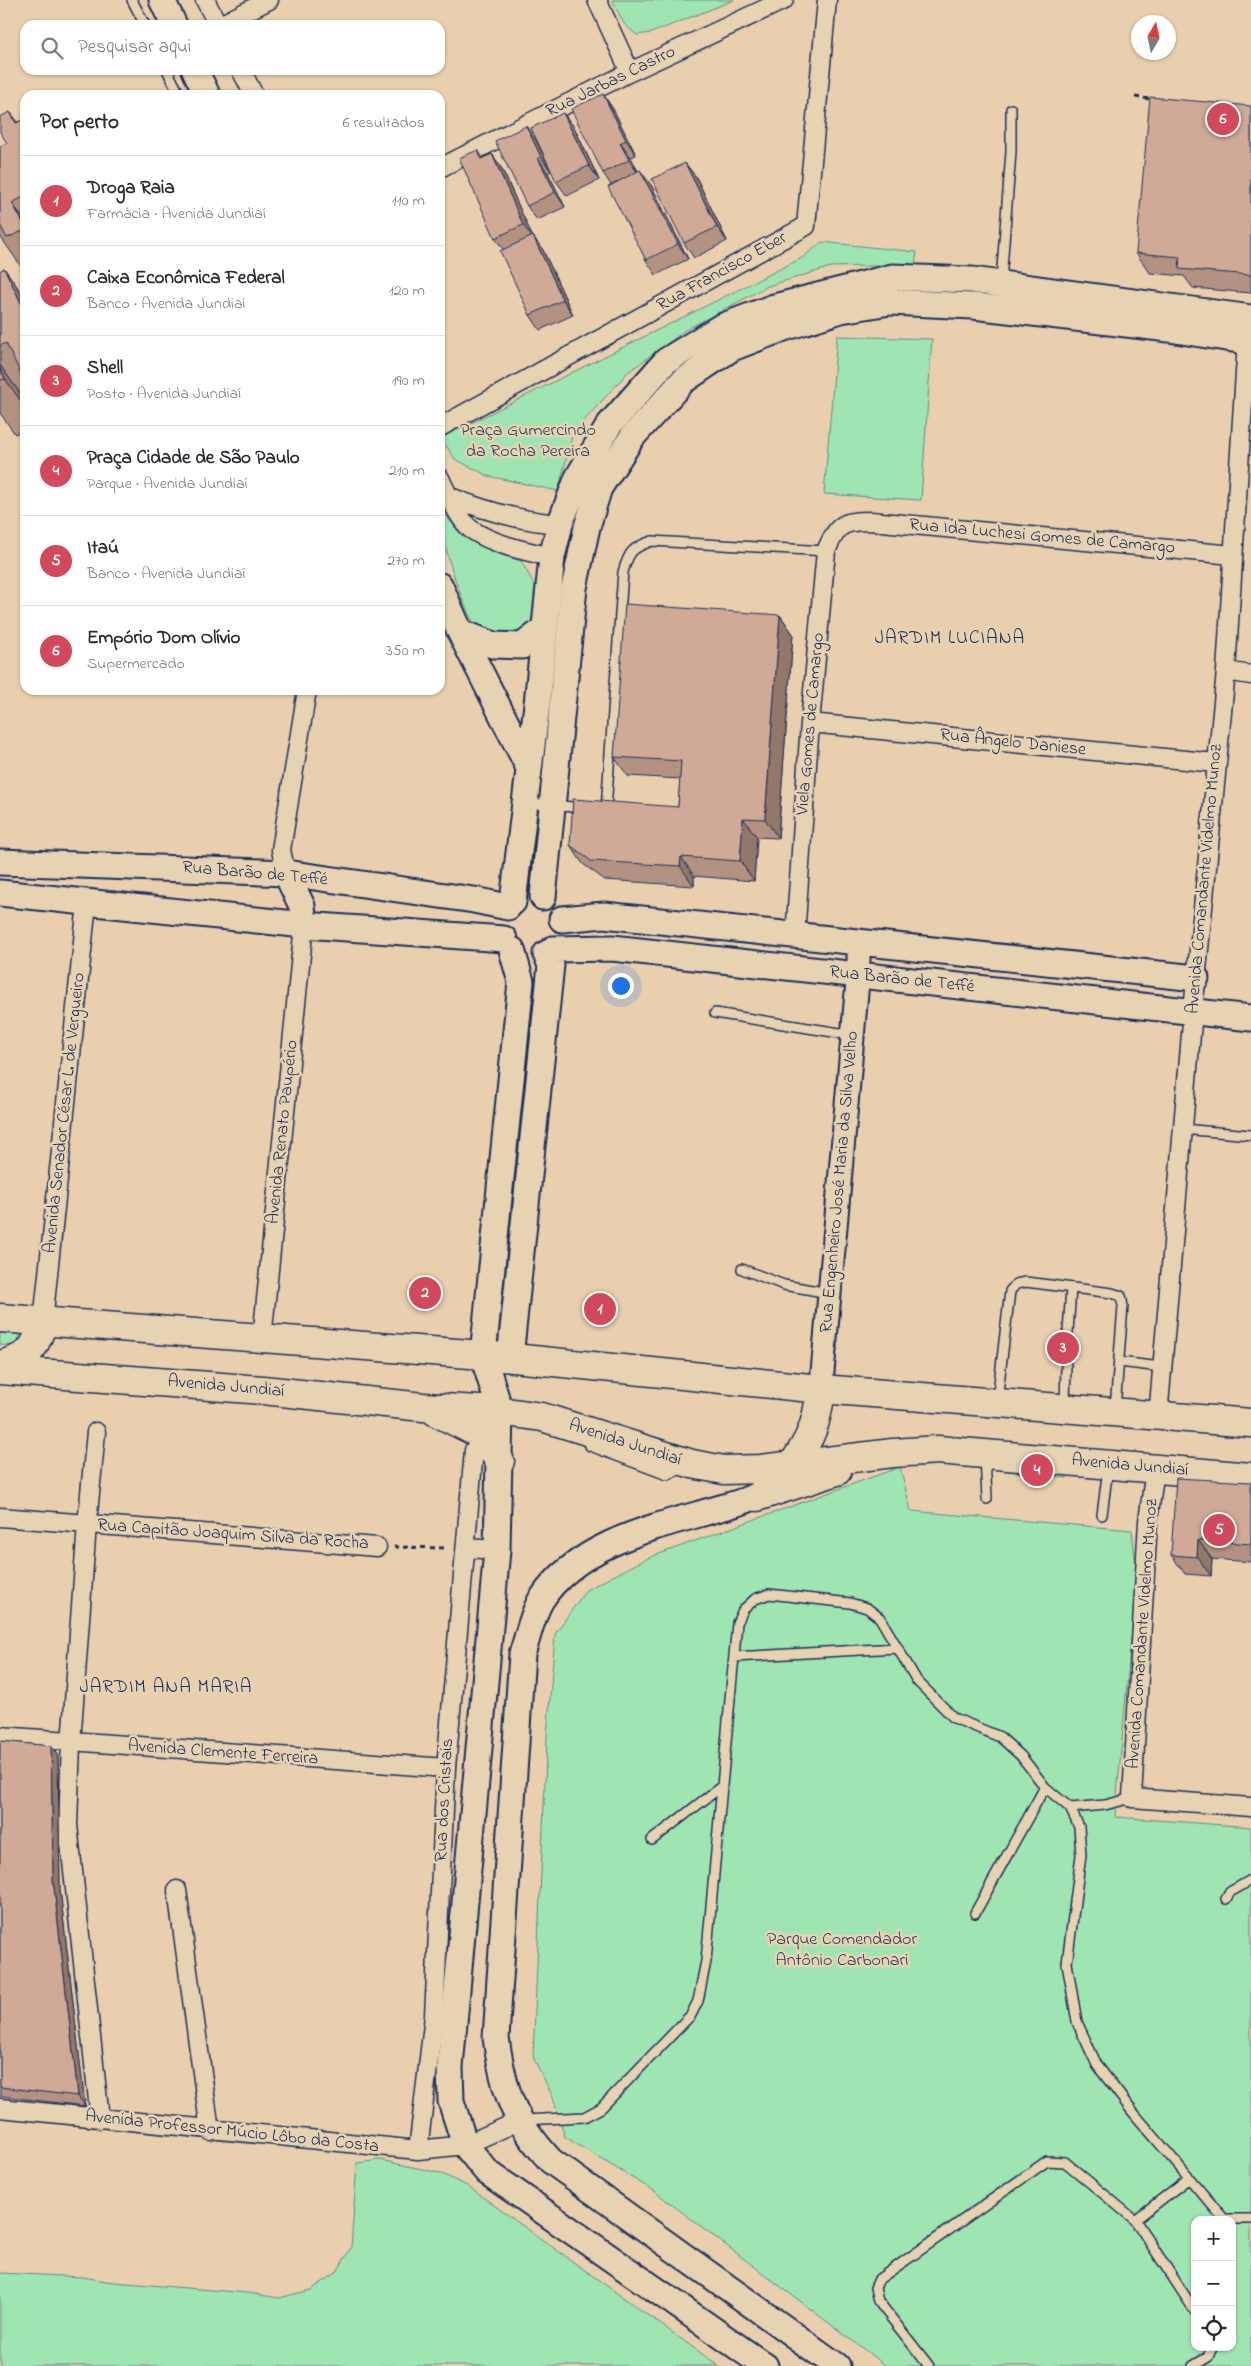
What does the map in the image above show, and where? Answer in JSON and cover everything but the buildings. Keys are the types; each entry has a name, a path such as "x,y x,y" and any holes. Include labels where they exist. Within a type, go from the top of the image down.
{"main road":[{"path":"162,0 172,20"},
{"path":"198,75 205,90"},
{"path":"765,2366 487,2172 465,2145 451,2101 450,2067 496,1550 500,1461 500,1411 483,1355 521,982 501,922 510,904 525,802 552,557 560,524 578,477 610,424 666,361 721,327 774,306 892,277 972,280 1001,284 1250,335"},
{"path":"543,897 574,588 587,527 604,480 634,436 683,381 732,348 784,328 840,310 890,302 973,306 1169,329 1250,335"},
{"path":"445,598 460,632 529,768"},
{"path":"460,632 493,645 522,646 543,630"},
{"name":"Rua Barão de Teffé","path":"0,862 286,873 510,904"},
{"path":"76,865 87,888 87,903"},
{"path":"286,873 302,906 304,925"},
{"path":"0,893 508,944 529,957 550,952"},
{"path":"510,904 527,896 543,897 555,906 562,919 562,935 550,952 551,965 510,1358"},
{"name":"Rua Barão de Teffé","path":"562,919 604,915 796,937 1196,978"},
{"name":"Rua Barão de Teffé","path":"550,952 612,948 1251,1018"},
{"path":"1132,1004 1146,995 1163,974"},
{"path":"0,1318 483,1355 821,1389 1065,1410 1251,1423"},
{"path":"0,1365 20,1359 26,1354 37,1342 43,1322"},
{"name":"Avenida Jundiaí","path":"0,1370 263,1390 423,1407 500,1411 542,1417 692,1464 724,1470 761,1469 893,1453 938,1450 1251,1477"},
{"path":"757,1497 785,1476 809,1440 818,1414 821,1389"},
{"path":"423,1407 480,1434 500,1461"},
{"path":"837,2366 551,2161 529,2137 519,2121 502,2075 496,2038 522,1654 540,1601 558,1578 592,1552 664,1524 757,1497 893,1453"}],"street":[{"path":"205,0 216,20"},
{"path":"229,20 269,0"},
{"path":"597,0 630,72"},
{"name":"Rua Jarbas Castro","path":"445,165 630,72 784,0"},
{"name":"Rua Francisco Eber","path":"445,424 806,226 828,0"},
{"path":"244,75 251,90"},
{"name":"Avenida Comandante Videlmo Munoz","path":"1158,1417 1192,1011 1226,671 1250,335"},
{"path":"445,489 470,530 515,549 552,557"},
{"path":"448,496 482,510 530,522 560,524"},
{"name":"Rua Ida Luchesi Gomes de Camargo","path":"850,521 871,521 1233,555"},
{"name":"Viela Gomes de Camargo","path":"796,937 810,724 826,551 834,532 850,521"},
{"path":"1226,671 1251,674"},
{"path":"286,873 281,850 306,695"},
{"name":"Rua Ângelo Daniese","path":"810,724 1216,763"},
{"name":"Avenida Senador César L. de Vergueiro","path":"43,1322 87,903"},
{"name":"Avenida Renato Paupério","path":"262,1339 304,925"},
{"name":"Rua Engenheiro José Maria da Silva Velho","path":"821,1389 858,976 859,943"},
{"path":"96,1432 87,1524 71,1743 68,1825 100,2120"},
{"name":"Rua dos Cristais","path":"418,2150 434,2016 446,1768 474,1450"},
{"name":"Avenida Comandante Videlmo Munoz","path":"1132,1798 1148,1521 1155,1469"},
{"name":"Rua Capitão Joaquim Silva da Rocha","path":"0,1517 377,1546"},
{"path":"466,1548 496,1550"},
{"name":"Avenida Clemente Ferreira","path":"0,1736 71,1743 446,1768"},
{"path":"1132,1798 1251,1807"},
{"path":"177,1890 210,2131"},
{"name":"Avenida Professor Múcio Lôbo da Costa","path":"0,2108 100,2120 418,2150 465,2145 519,2121"}],"lane":[{"path":"132,0 142,20"},
{"path":"170,75 178,90"},
{"path":"1001,284 1011,152 1011,109"},
{"path":"525,802 551,806 606,809 623,572 628,554 638,546 652,541 826,551"},
{"path":"715,1013 852,1035"},
{"path":"1182,1129 1251,1135"},
{"path":"742,1269 784,1285 830,1293"},
{"path":"996,1404 1010,1291 1016,1284 1026,1282 1112,1293 1121,1296 1124,1306 1114,1413"},
{"path":"1068,1332 1071,1288"},
{"path":"1119,1362 1162,1367"},
{"path":"1065,1410 1066,1365"},
{"path":"985,1453 987,1499"},
{"path":"1102,1515 1108,1464"},
{"path":"519,2121 584,2116 601,2108 691,2015 698,2001 706,1961 737,1623 743,1610 755,1599 769,1594 850,1602 867,1608 880,1618 917,1682 954,1718 1000,1737 1021,1756 1045,1787 1070,1808 1079,1827 1081,1855 1067,1963 1077,2022 1097,2065 1132,2111 1221,2216"},
{"path":"734,1657 897,1648"},
{"path":"652,1840 722,1786"},
{"path":"975,1913 1045,1787"},
{"path":"1070,1808 1105,1805 1132,1798"},
{"path":"1226,1899 1230,1892 1251,1880"},
{"path":"929,2366 878,2301 875,2288 879,2278 1047,2161 1065,2162 1135,2220 1192,2306"},
{"path":"1135,2220 1189,2178"},
{"path":"1236,2219 1251,2219"},
{"path":"1193,2366 1208,2357 1210,2351"}],"path":[{"path":"1135,97 1150,99"},
{"name":"Rua Capitão Joaquim Silva da Rocha","path":"377,1546 466,1548"}],"green space":[{"path":"612,0 734,0 651,33 637,35 624,24"},
{"name":"Praça Gumercindo da Rocha Pereira","path":"822,242 917,252 915,265 831,267 768,286 687,329 627,373 573,433 558,491 488,476 455,459 445,444 445,436 802,258"},
{"path":"837,336 932,339 921,500 824,494"},
{"path":"445,514 457,530 492,552 521,561 538,591 533,622 529,627 516,633 479,634 465,605 445,543"},
{"path":"0,1330 16,1331 20,1334 16,1346 0,1345"},
{"path":"1001,1466 1069,1474 1067,1478 1007,1471"},
{"name":"Parque Comendador Antônio Carbonari","path":"900,1467 911,1511 1132,1530 1137,1573 1115,1817 1251,1827 1251,2366 886,2366 654,2191 565,2137 552,2095 533,2057 547,1736 555,1634 586,1590 648,1558"},
{"path":"380,2160 440,2173 467,2186 719,2366 0,2366 0,2273 82,2277 113,2282 248,2293 279,2298 311,2290 336,2273 351,2248 357,2163"}],"place":[{"name":"Empório Dom Olívio","path":"1223,119"},
{"name":"Caixa Econômica Federal","path":"425,1293"},
{"name":"Droga Raia","path":"600,1309"},
{"name":"Shell","path":"1063,1348"},
{"name":"Praça Cidade de São Paulo","path":"1037,1470"},
{"name":"Itaú","path":"1219,1530"}],"district":[{"name":"JARDIM LUCIANA","path":"950,638"},
{"name":"JARDIM ANA MARIA","path":"166,1687"}]}
